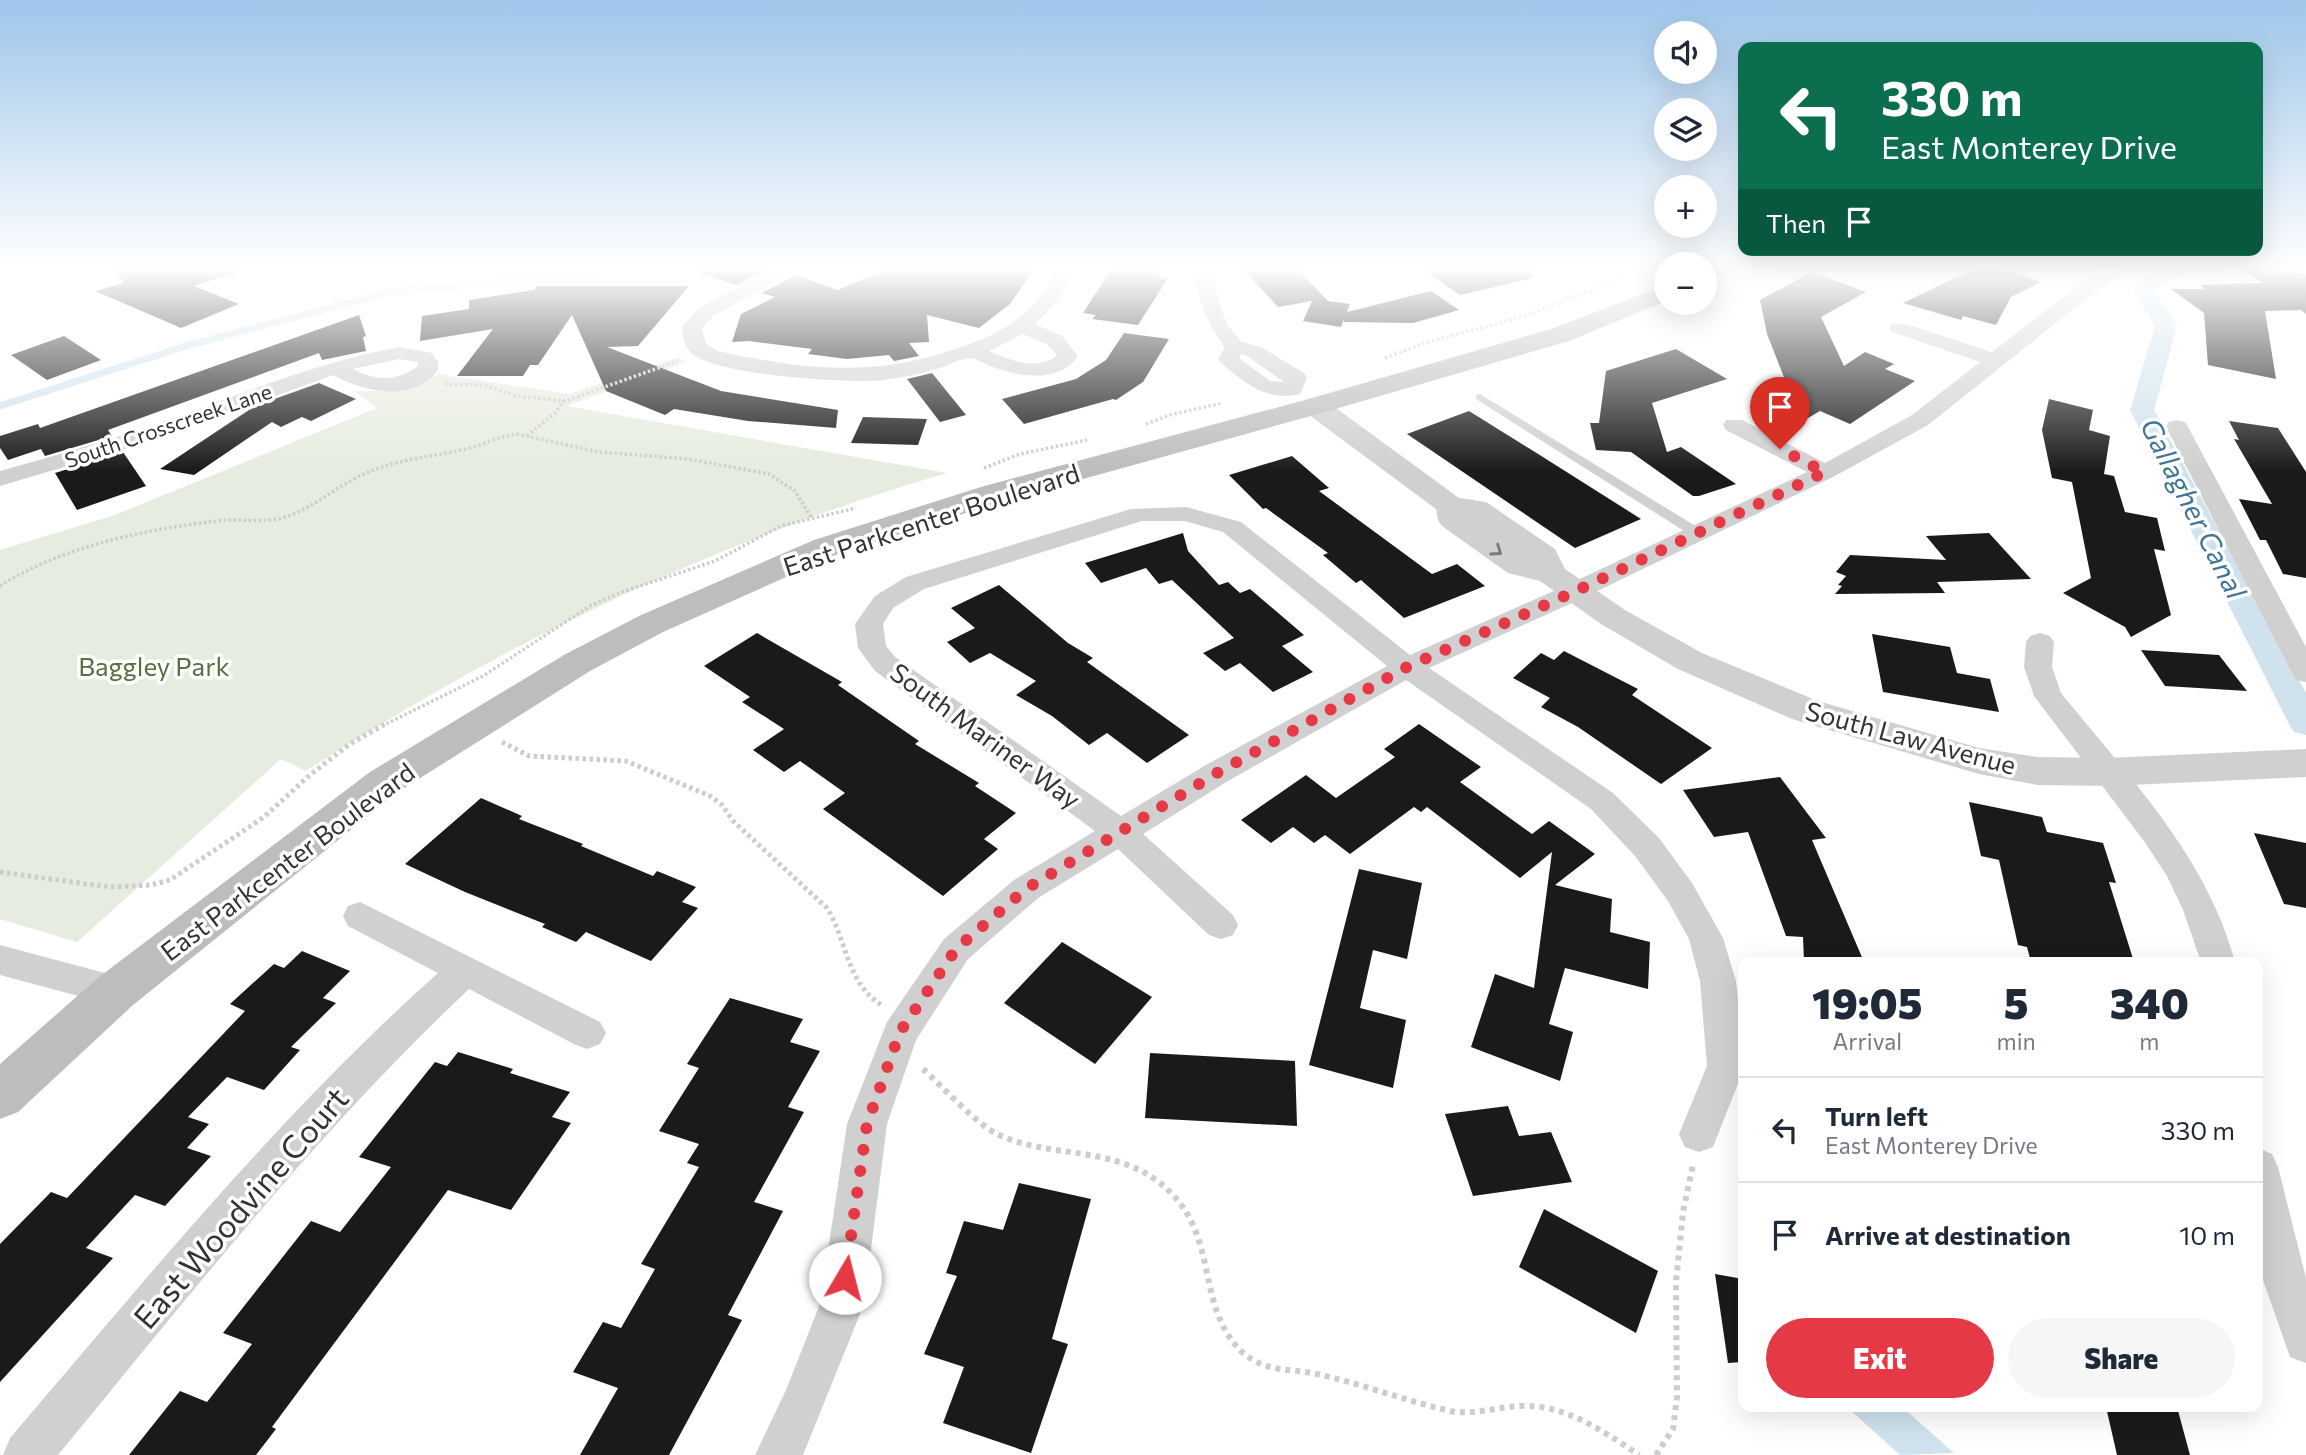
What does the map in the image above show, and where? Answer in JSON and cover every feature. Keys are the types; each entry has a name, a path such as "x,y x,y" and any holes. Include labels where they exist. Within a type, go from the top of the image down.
{"main road":[{"name":"East Parkcenter Boulevard","path":"0,1096 116,991 384,782 577,663 651,624 826,547 992,494 1303,398 1556,336"}],"street":[{"path":"691,336 698,350 730,360 805,373 868,375 972,351 1002,336"},
{"path":"972,351 1015,367 1033,370 1051,368 1061,364 1068,356 1063,346 1047,336"},
{"path":"1226,336 1235,348 1228,359 1264,387 1303,398"},
{"path":"1922,336 1997,361"},
{"path":"779,1455 803,1404 842,1304 867,1124 900,1032 956,949 1026,889 1217,773 1564,582 1697,533 1825,472 1920,420 2026,336"},
{"name":"South Crosscreek Lane","path":"0,480 147,435 301,378 356,361 411,354 425,357 428,362 427,369 414,379"},
{"path":"336,368 358,382 373,386 414,379"},
{"name":"South Law Avenue","path":"1303,398 1451,506 1453,520 1519,566 1564,582 1613,617 1690,661 1805,710 1979,761 2038,771 2108,772 2306,763"},
{"path":"1734,425 1825,472"},
{"path":"2177,427 2306,673"},
{"name":"South Mariner Way","path":"1221,925 1121,833 885,664 872,648 869,624 884,602 915,583 1140,514 1186,514 1232,527 1407,667 1602,802 1647,847 1680,892 1706,938 1718,981 1724,1021 1726,1066 1699,1134"},
{"path":"2040,642 2038,667 2048,696 2155,832 2181,870 2200,909 2216,957"},
{"path":"360,916 587,1033"},
{"path":"0,960 116,991"},
{"name":"East Woodvine Court","path":"27,1455 299,1134 390,1038 464,971"},
{"path":"2263,1187 2286,1280 2306,1342"}],"lane":[{"path":"1480,397 1697,533"}],"path":[{"path":"1376,361 1412,347 1459,336"},
{"path":"414,379 422,383 483,384 516,396 565,401 666,367 698,350"},
{"path":"527,436 565,401"},
{"path":"0,586 30,567 107,541 190,524 283,518 303,511 355,478 407,458 467,449 506,435 527,436 587,450 652,454 769,474 785,482 800,495 811,517"},
{"path":"500,740 529,756 626,761 710,796 722,805 733,821 827,905 838,925 864,996 883,1005"},
{"path":"0,872 130,889 153,887 170,880"},
{"path":"922,1069 993,1132 1003,1137 1030,1144 1098,1154 1140,1169 1160,1182 1183,1204 1194,1222 1221,1318 1233,1342 1242,1353 1254,1361 1273,1369 1313,1373 1458,1412 1524,1406 1546,1408 1588,1422 1639,1455"},
{"path":"1656,1455 1673,1429 1676,1408 1676,1282 1683,1212 1699,1134"}],"green space":[{"name":"Baggley Park","path":"679,357 687,362 567,406 947,473 862,499 779,529 616,598 458,679 306,771 281,759 77,942 0,919 0,550 115,515 377,408 354,391 397,388 438,374 569,394"}],"water":[{"path":"1853,1412 1908,1412 1954,1453 1900,1455"}],"building":[{"path":"64,336 101,360 47,380 11,355"},
{"path":"300,336 366,336 363,337 366,351 322,360 319,353 108,430 112,436 45,456 41,449 8,460 0,448 0,436 38,424 40,428"},
{"path":"420,336 451,336 420,341"},
{"path":"488,336 558,336 538,365 530,365 523,376 457,376"},
{"path":"581,336 647,336 638,346 607,347 721,391 838,410 836,428 748,421 674,409 665,415 606,391"},
{"path":"734,336 929,336 929,342 909,343 919,356 894,361 889,355 847,359 808,354 812,349 749,341 732,342"},
{"path":"1122,336 1169,339 1143,382 1116,400 1024,424 1002,399 1076,379 1106,360"},
{"path":"1768,336 1830,336 1844,366 1865,352 1894,364 1885,369 1915,381 1850,424 1820,411 1808,418 1778,405 1793,396"},
{"path":"2206,336 2269,336 2276,379 2208,365"},
{"path":"1676,349 1727,379 1652,403 1667,452 1681,447 1736,484 1699,496 1693,496 1631,452 1596,450 1590,423 1599,423 1606,371"},
{"path":"932,373 966,415 940,422 907,379"},
{"path":"319,383 356,399 311,421 302,417 281,427 272,422 194,475 160,469 255,406"},
{"path":"2049,399 2093,410 2089,430 2110,436 2104,474 2114,476 2125,512 2157,518 2165,551 2154,549 2171,615 2131,637 2125,627 2063,593 2091,578 2072,482 2052,478 2042,430"},
{"path":"1469,411 1641,519 1575,548 1407,434"},
{"path":"863,417 927,419 918,445 851,443"},
{"path":"2229,421 2278,428 2306,472 2306,578 2283,574 2266,540 2260,540 2239,499 2272,504 2234,439 2239,440"},
{"path":"123,452 146,486 77,510 55,473"},
{"path":"1292,456 1329,488 1319,491 1432,574 1457,564 1485,586 1404,618 1361,580 1356,583 1323,555 1328,553 1266,508 1263,509 1229,475"},
{"path":"1183,533 1188,551 1219,585 1228,582 1240,593 1250,589 1304,635 1282,646 1313,672 1273,692 1240,663 1225,671 1203,653 1234,638 1172,580 1159,584 1146,568 1101,583 1085,563"},
{"path":"1989,533 2031,579 1937,582 1945,593 1835,594 1842,586 1838,585 1846,576 1836,572 1850,555 1946,560 1926,536"},
{"path":"999,585 1068,643 1093,658 1087,662 1189,735 1147,763 1107,733 1089,745 1052,716 1016,695 1036,681 990,653 970,663 947,642 975,628 951,608"},
{"path":"757,633 842,682 838,685 919,741 915,744 979,783 975,786 1016,813 984,839 998,849 943,896 823,809 845,793 800,761 784,772 753,750 784,729 742,702 750,697 704,666"},
{"path":"1872,634 1950,647 1957,673 1990,679 1999,712 1883,692"},
{"path":"2141,650 2219,655 2247,691 2165,686"},
{"path":"1564,651 1638,689 1632,695 1712,748 1661,784 1578,727 1541,707 1550,698 1513,678 1541,653 1554,660"},
{"path":"1419,724 1481,767 1460,782 1532,834 1549,821 1595,854 1555,885 1612,899 1610,932 1650,942 1648,989 1565,968 1549,1024 1573,1032 1560,1081 1471,1047 1495,974 1534,988 1552,852 1520,878 1427,807 1421,812 1414,807 1350,854 1325,835 1314,843 1293,827 1271,843 1241,820 1306,775 1336,798 1395,757 1384,749"},
{"path":"1780,777 1826,838 1812,840 1862,957 1804,957 1803,937 1786,936 1748,832 1714,837 1683,790"},
{"path":"481,798 522,816 519,819 653,876 657,871 696,887 682,902 698,908 651,961 586,932 576,942 542,927 545,924 465,892 405,864"},
{"path":"1969,802 2042,817 2047,832 2103,843 2116,883 2109,882 2132,957 2030,957 2027,947 2018,945 1999,860 1981,856"},
{"path":"2254,833 2306,843 2306,908 2284,904"},
{"path":"1359,869 1422,883 1407,959 1373,950 1360,1008 1406,1020 1393,1088 1309,1065"},
{"path":"1062,942 1152,997 1095,1064 1004,1003"},
{"path":"302,951 350,971 323,998 336,1003 291,1047 300,1050 264,1090 227,1077 188,1117 209,1124 187,1148 211,1156 165,1206 135,1195 86,1248 113,1258 0,1382 0,1244 51,1192 67,1198 245,1011 230,1004 274,964 284,968"},
{"path":"730,998 803,1019 790,1042 820,1051 788,1107 804,1112 754,1202 783,1211 728,1315 742,1320 669,1455 580,1455 618,1388 573,1372 603,1322 621,1328 655,1269 641,1264 699,1167 687,1163 699,1144 659,1131 699,1068 687,1064"},
{"path":"458,1052 513,1069 510,1073 570,1092 552,1117 571,1123 511,1210 448,1190 272,1427 276,1429 256,1455 129,1455 180,1391 207,1402 252,1344 223,1333 311,1221 340,1232 391,1167 359,1157 435,1062 447,1066"},
{"path":"1150,1053 1295,1061 1297,1126 1145,1118"},
{"path":"1508,1106 1519,1136 1551,1132 1572,1182 1473,1196 1445,1114"},
{"path":"1019,1183 1091,1199 1052,1339 1068,1344 1031,1453 943,1423 964,1367 924,1354 957,1276 946,1273 964,1221 1003,1230"},
{"path":"1544,1209 1658,1271 1636,1333 1519,1267"},
{"path":"1715,1274 1738,1278 1738,1362 1728,1363"},
{"path":"2107,1412 2178,1412 2190,1455 2117,1455"}],"waterway":[{"path":"0,406 224,336"},
{"name":"Gallagher Canal","path":"2163,336 2142,410 2306,724"}],"route":[{"path":"845,1278 867,1124 900,1032 956,949 1026,889 1217,773 1407,667 1576,591 1825,472 1780,449"}]}
